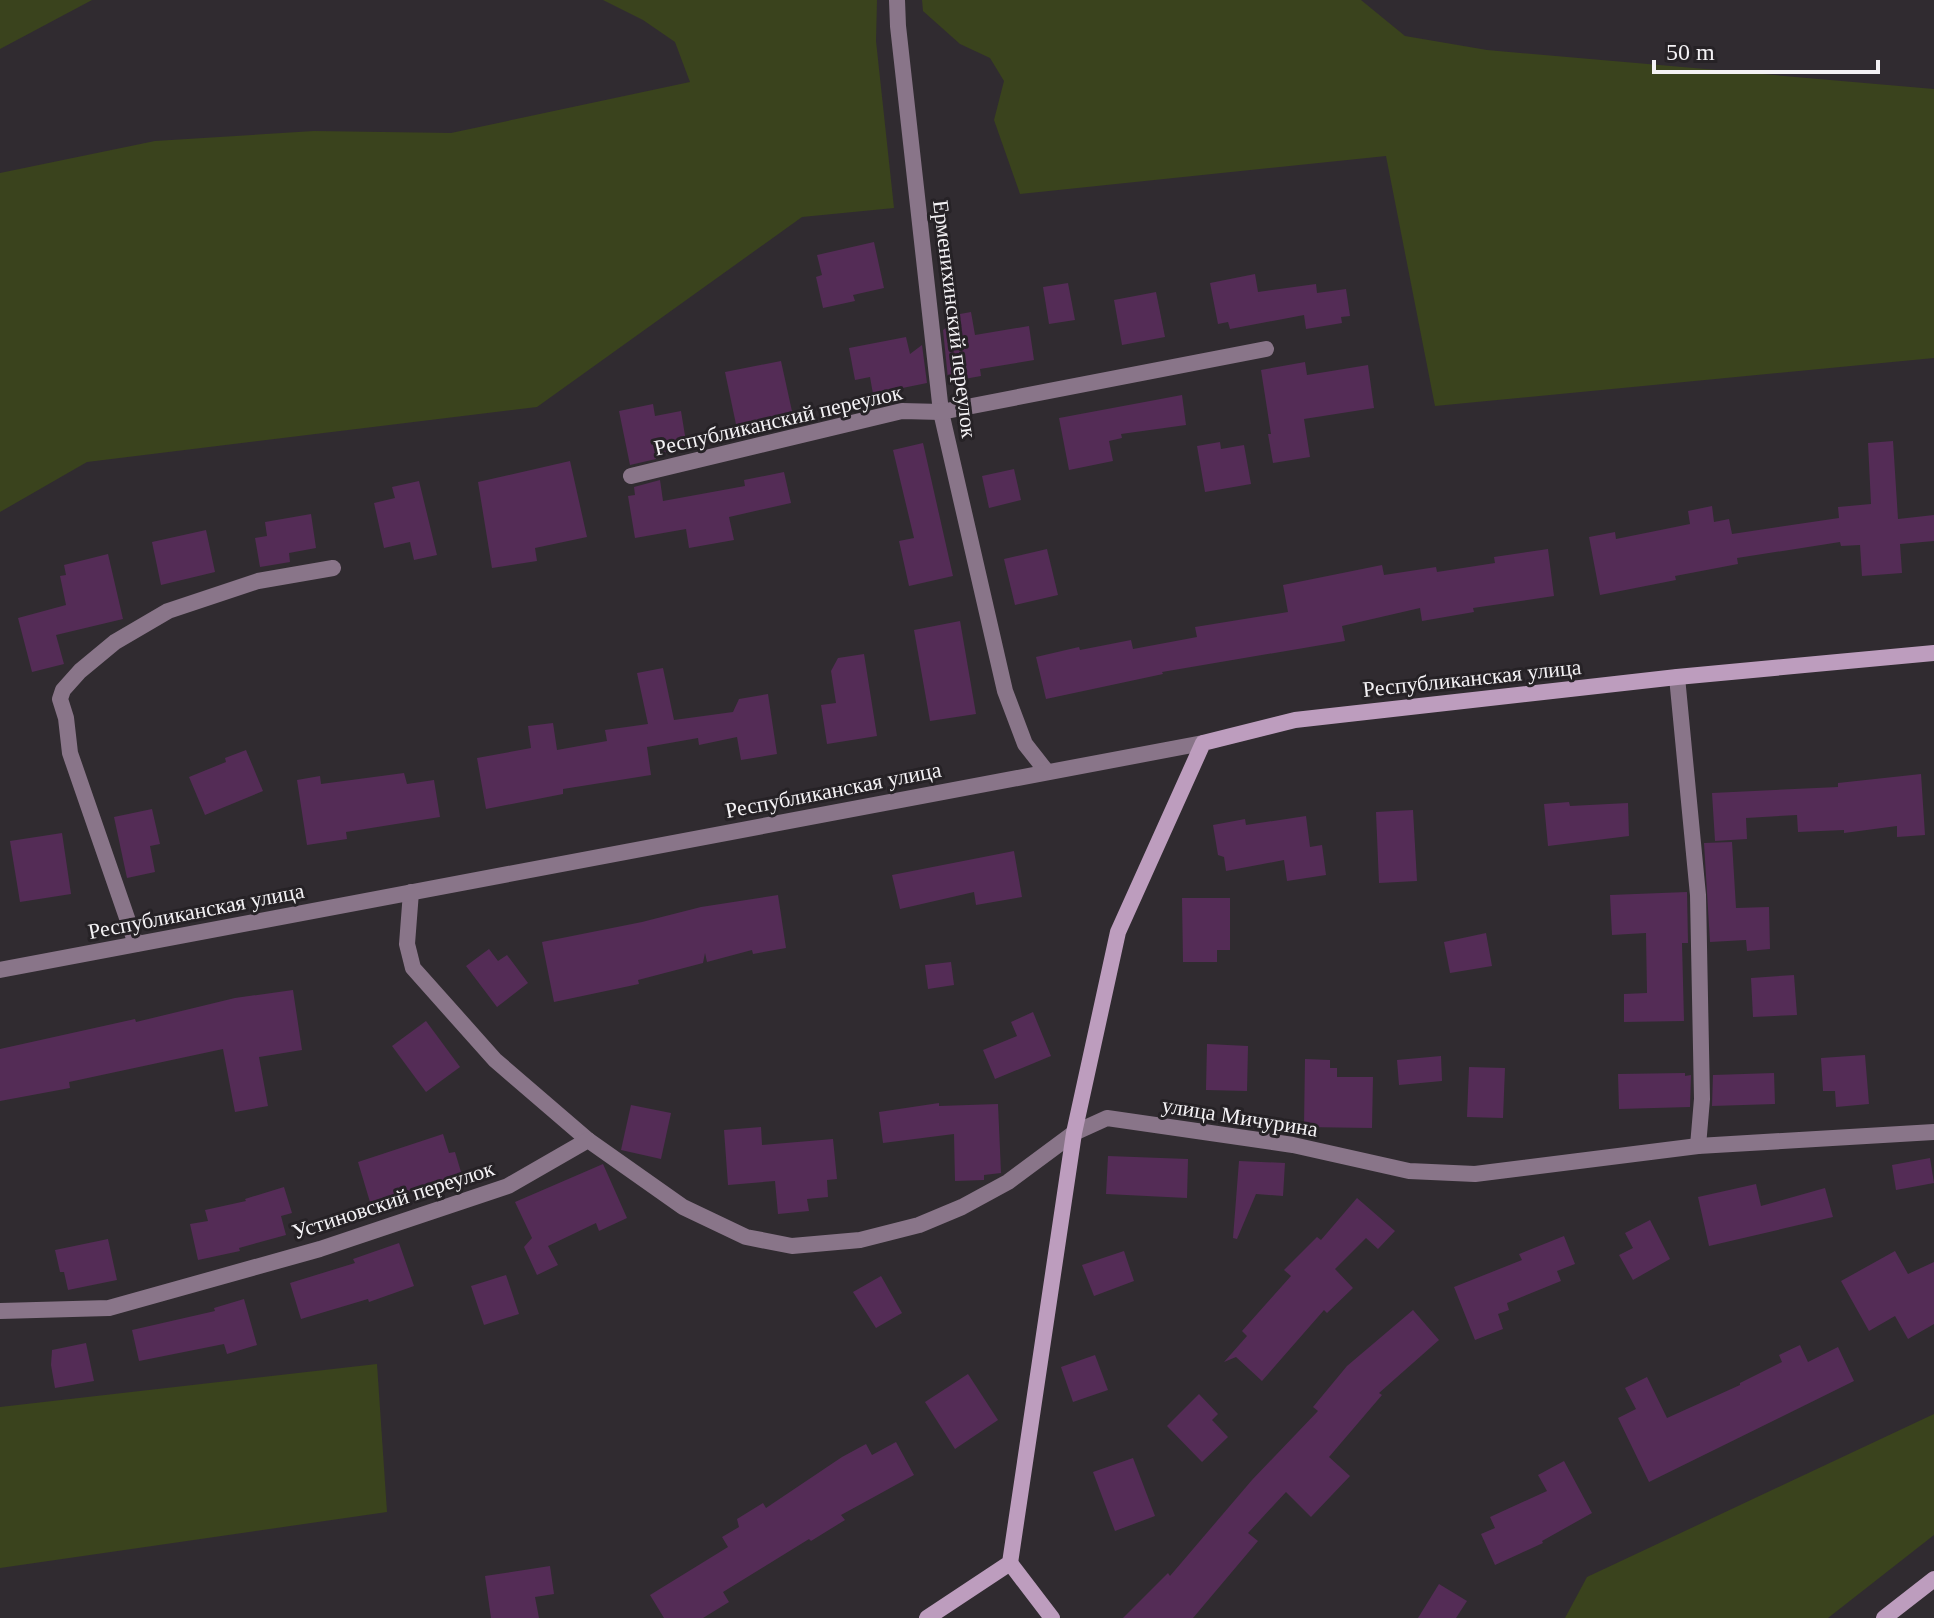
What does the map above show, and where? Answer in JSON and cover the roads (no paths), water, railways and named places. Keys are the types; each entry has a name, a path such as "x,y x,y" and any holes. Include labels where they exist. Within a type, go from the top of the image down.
{"street":[{"name":"Ерменихинский переулок","path":"897,0 941,412 1005,691 1025,744 1047,772"},
{"name":"Республиканский переулок","path":"631,476 902,411 941,412 1266,349"},
{"path":"136,944 70,753 66,718 60,699 63,690 80,671 115,642 168,611 258,581 333,568"},
{"name":"Республиканская улица","path":"0,970 1203,743 1295,720 1677,677 1934,653"},
{"path":"1677,677 1698,895 1702,1099 1698,1146"},
{"path":"1052,1618 1010,1563 1074,1133 1118,932 1203,743"},
{"path":"411,892 407,944 413,968 495,1060 588,1140 683,1207 746,1237 792,1246 860,1240 919,1225 962,1207 1008,1182 1074,1133"},
{"name":"улица Мичурина","path":"1074,1133 1107,1118 1293,1145 1409,1171 1475,1174 1698,1146 1934,1132"},
{"name":"Устиновский переулок","path":"0,1311 109,1308 320,1249 508,1186 588,1140"},
{"path":"927,1618 1010,1563"},
{"path":"1884,1618 1934,1579"}]}
